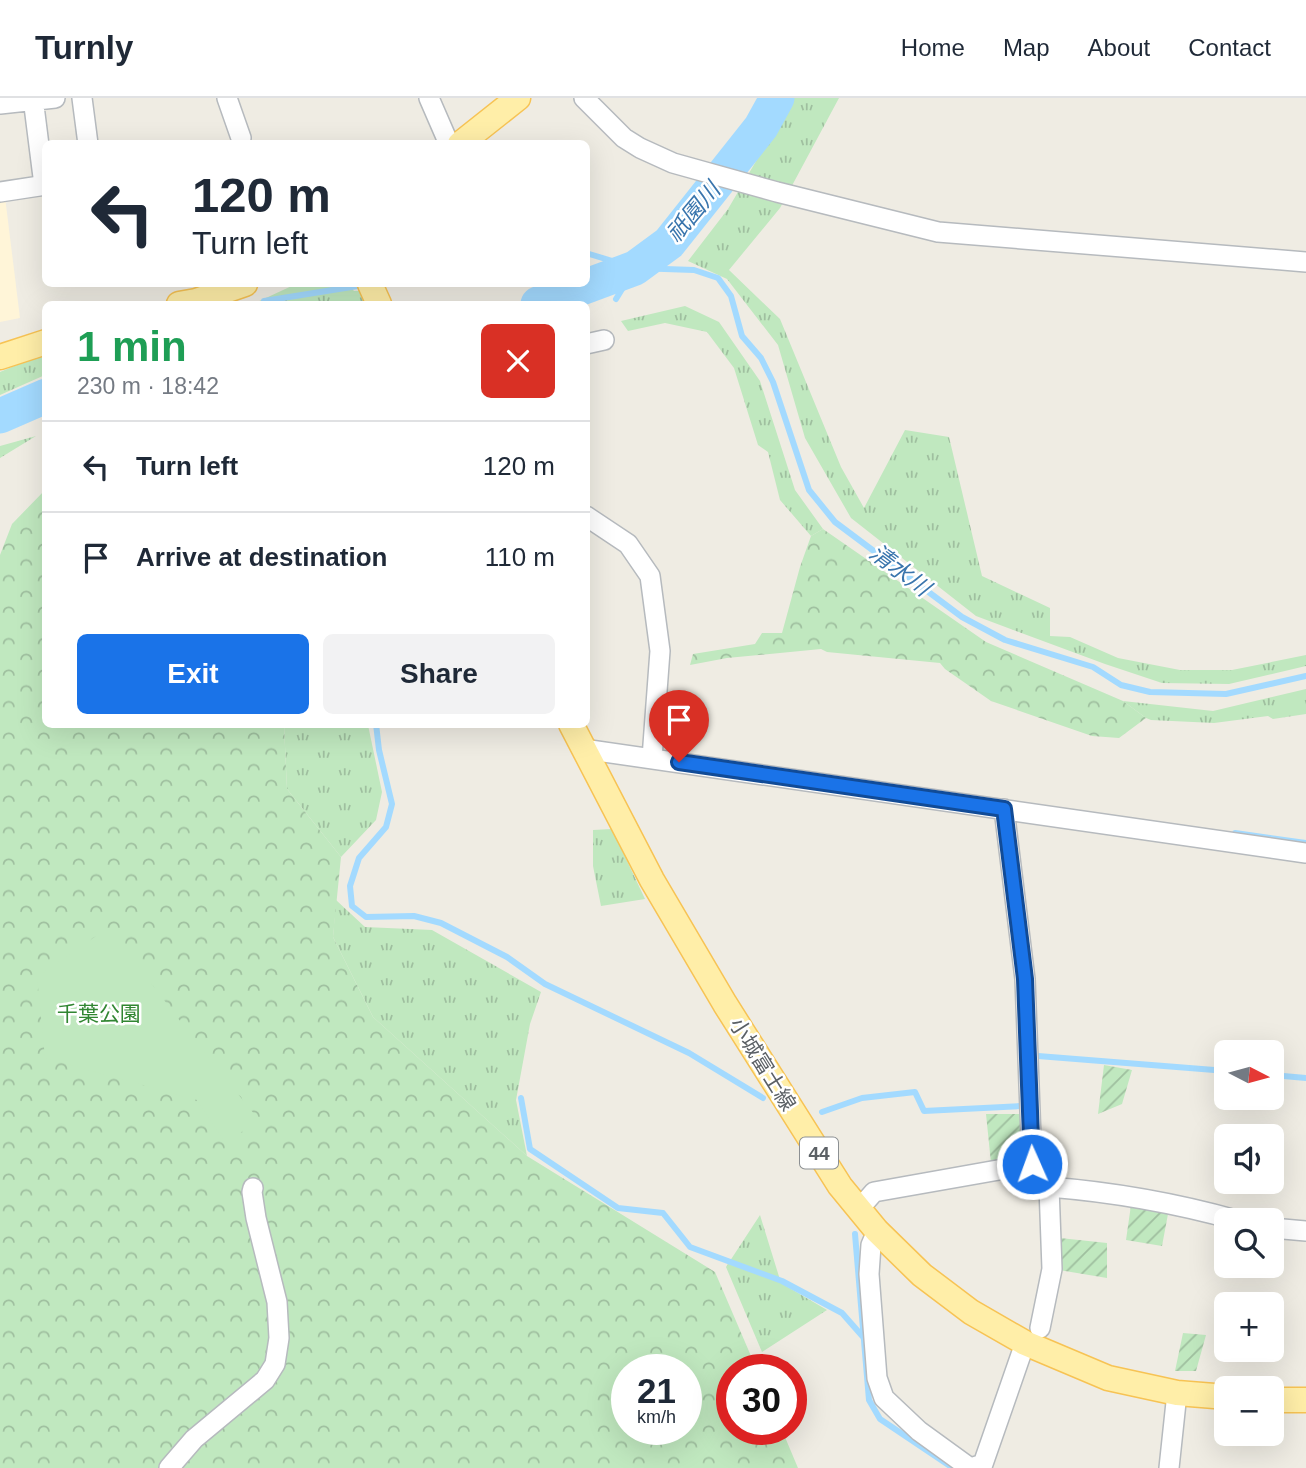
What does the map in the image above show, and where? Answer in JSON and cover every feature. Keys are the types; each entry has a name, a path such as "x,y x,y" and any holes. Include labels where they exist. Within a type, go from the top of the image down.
{"main road":[{"path":"465,140 518,98"},
{"path":"195,301 236,287"},
{"path":"0,357 42,343"},
{"name":"小城富士線","path":"573,728 652,880 725,1004 840,1186 877,1231 922,1275 971,1312 1032,1336 1108,1378 1177,1394 1214,1396"},
{"path":"1284,1400 1306,1400"}],"street":[{"path":"0,104 55,98"},
{"path":"82,98 87,140"},
{"path":"227,98 241,138"},
{"path":"429,98 447,140"},
{"path":"584,98 624,138 673,163 938,232 1306,262"},
{"path":"33,99 42,164"},
{"path":"0,192 42,185"},
{"path":"590,519 628,544 650,576 660,651 652,758"},
{"path":"583,750 1306,853"},
{"path":"877,1231 871,1245 869,1273 877,1378 884,1398 919,1431 970,1468 983,1464 1032,1336 1052,1269 1049,1187 1032,1164 1025,979 1004,809"},
{"path":"859,1209 874,1192 1032,1164"},
{"path":"1049,1187 1092,1191 1214,1214"},
{"path":"169,1468 194,1439 265,1380 275,1364 279,1338 277,1302 256,1218 253,1188"},
{"path":"1284,1229 1306,1231"},
{"path":"1169,1468 1177,1394"}],"shaded area":[{"path":"0,197 5,197 20,318 0,322"}],"green space":[{"path":"793,98 839,98 780,208 729,270 780,319 841,467 864,508 905,430 949,437 982,576 1050,608 1050,636 1070,637 1118,658 1180,670 1232,670 1306,655 1306,666 1229,684 1162,683 976,616 851,518 805,438 778,345 727,279 688,261 728,209"},
{"path":"290,287 379,290 363,301 259,301"},
{"path":"685,306 719,322 760,381 795,490 823,529 811,536 780,500 768,452 758,445 734,368 707,332 665,323 628,331 621,321"},
{"path":"42,354 42,376 0,395 0,372"},
{"path":"36,436 0,458 0,446"},
{"path":"42,493 42,728 284,728 287,789 341,857 333,937 373,1017 527,1156 715,1272 750,1354 716,1354 716,1445 788,1445 798,1468 0,1468 0,555 12,524"},
{"path":"823,529 986,642 1123,701 1146,718 1119,738 1092,736 991,701 940,663 827,652 821,649 727,658 690,665 693,654 755,644 762,633 782,633 811,536"},
{"path":"1306,689 1306,714 1214,723 1151,720 1123,701 1213,711"},
{"path":"284,728 369,728 382,792 376,820 341,857 287,789"},
{"path":"612,829 645,899 601,906 593,866 593,830"},
{"path":"336,900 365,927 432,930 541,992 530,1024 516,1100 527,1156 373,1017 333,937"},
{"name":"千葉公園","path":"99,934 132,958 255,1115 229,1148 197,1100 45,1058 37,977"},
{"path":"1104,1065 1132,1070 1122,1104 1098,1114"},
{"path":"986,1114 1024,1114 1023,1156 991,1163"},
{"path":"1131,1205 1168,1214 1162,1246 1126,1240"},
{"path":"760,1215 781,1283 827,1310 762,1352 726,1267"},
{"path":"1060,1238 1107,1243 1107,1278 1059,1270"},
{"path":"1183,1333 1206,1335 1196,1371 1175,1371"}],"waterway":[{"name":"祇園川","path":"590,285 635,268 669,243 761,127 777,98"},
{"path":"590,254 635,268 616,299"},
{"name":"清水川","path":"635,268 694,270 718,278 731,296 742,336 761,358 773,382 809,490 835,522 962,617 1005,640 1093,667 1121,685 1150,692 1226,694 1306,676"},
{"path":"264,301 352,287"},
{"name":"祇園川","path":"546,301 584,287"},
{"name":"祇園川","path":"0,416 42,398"},
{"path":"376,728 392,804 386,827 359,858 350,886 352,906 366,917 414,916 441,923 507,957 545,984 689,1053 763,1098"},
{"path":"1235,833 1306,843"},
{"path":"1038,1056 1214,1070"},
{"path":"1284,1076 1306,1078"},
{"path":"822,1112 862,1098 915,1092 924,1111 1021,1106"},
{"path":"521,1098 530,1149 618,1208 663,1213 690,1247 782,1281 842,1313 864,1338"},
{"path":"855,1234 869,1400 880,1419 953,1468"}],"route":[{"path":"679,762 1004,809 1025,979 1032,1164"}]}
